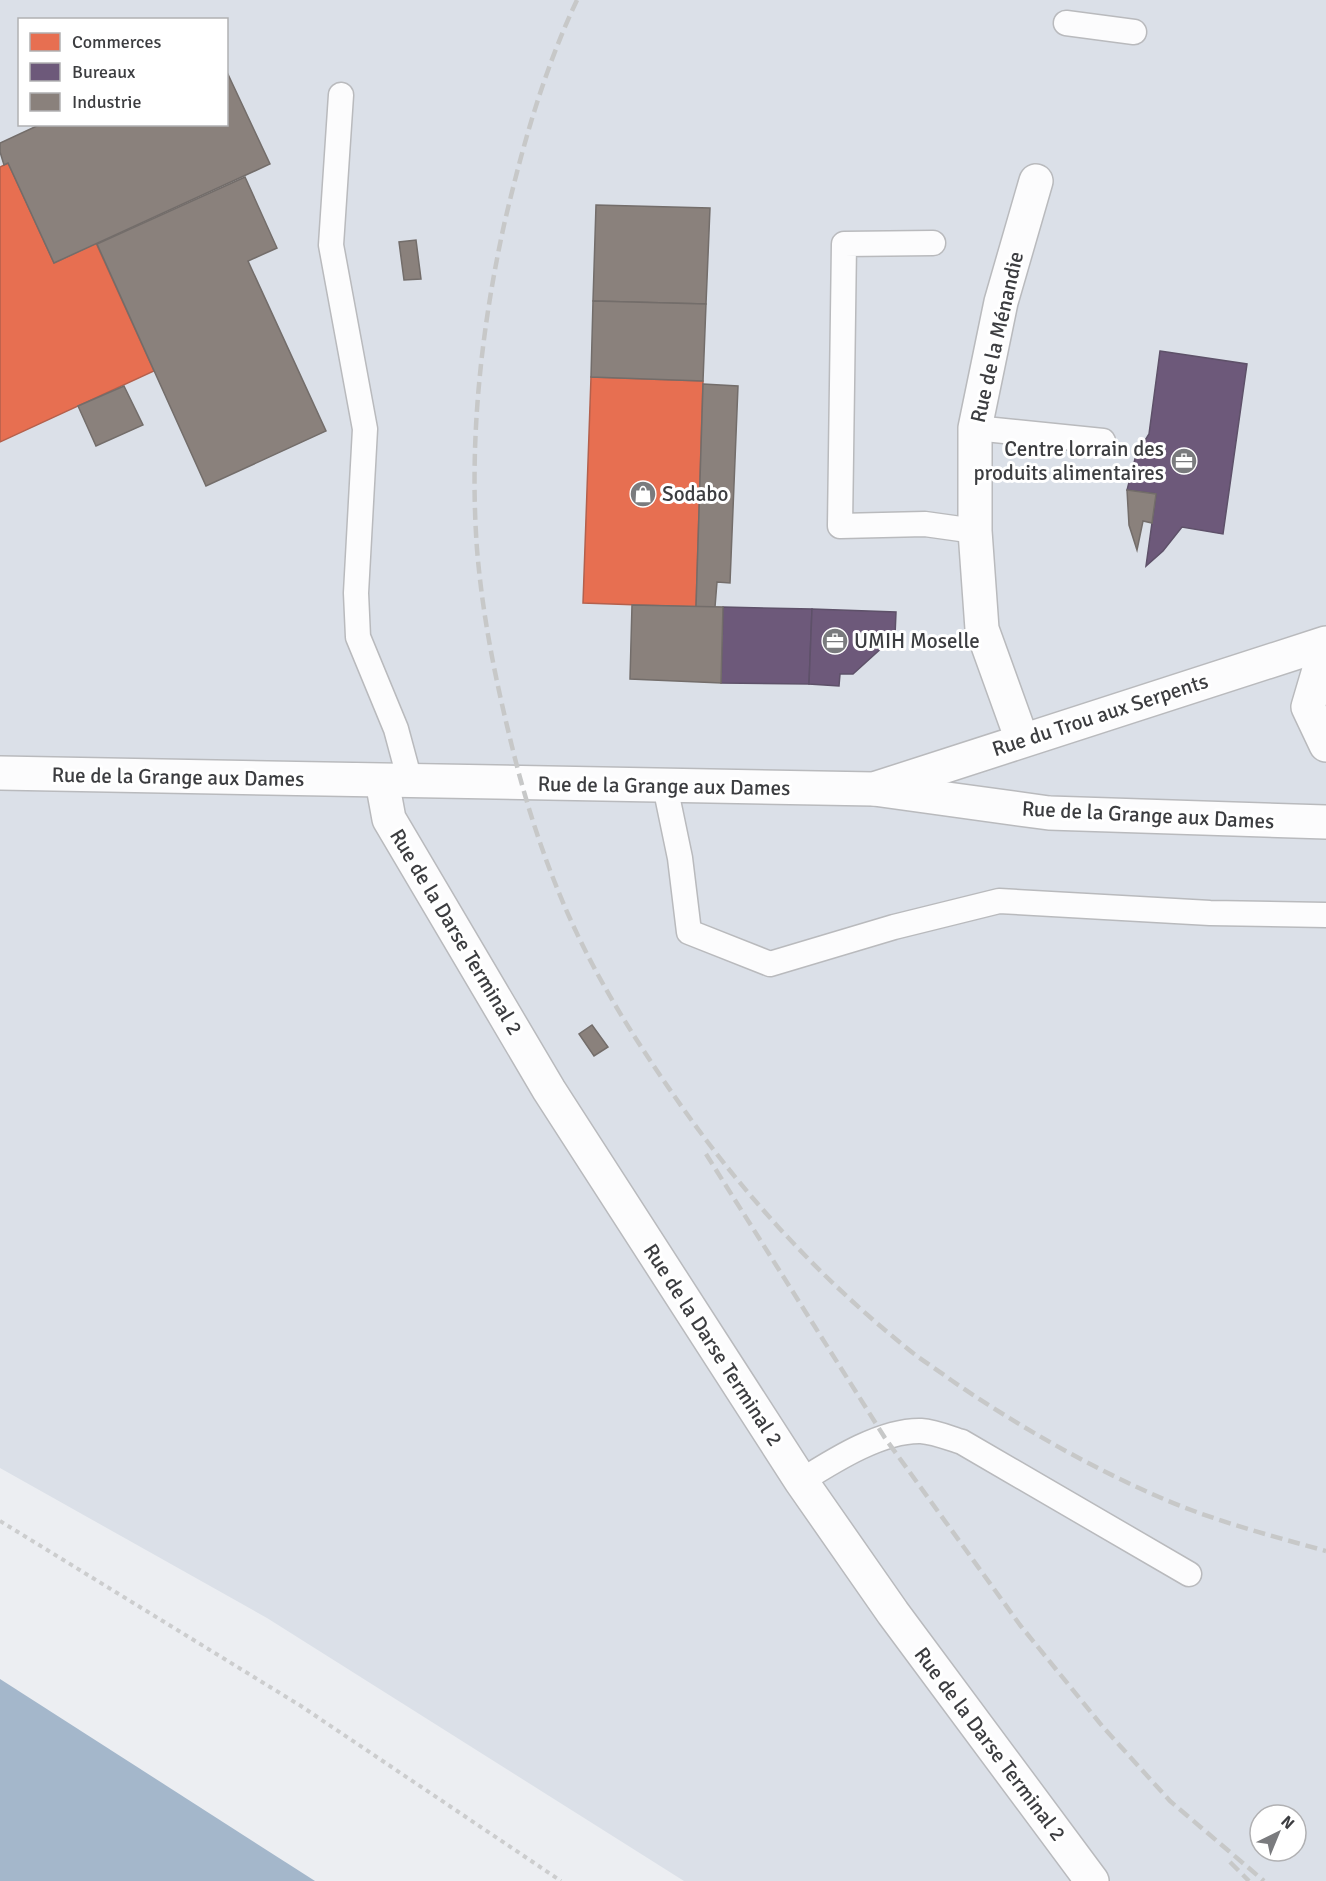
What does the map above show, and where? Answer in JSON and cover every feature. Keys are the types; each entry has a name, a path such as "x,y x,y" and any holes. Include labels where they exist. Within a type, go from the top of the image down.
{"street":[{"name":"Rue de la Ménandie","path":"1022,740 982,629 975,531 975,428 1001,302 1036,181"},
{"name":"Rue du Trou aux Serpents","path":"874,789 1326,644"},
{"path":"1326,644 1308,707 1326,745"},
{"name":"Rue de la Grange aux Dames","path":"0,773 874,789 1049,813 1326,822"},
{"name":"Rue de la Darse Terminal 2","path":"396,781 388,819 549,1090 801,1481 893,1613 1092,1881"}],"lane":[{"path":"1066,23 1134,32"},
{"path":"341,95 331,245 365,429 356,593 358,637 396,729 396,781"},
{"path":"933,243 844,244 840,526 925,524 975,531"},
{"path":"975,428 1103,441"},
{"path":"665,786 680,858 688,932 770,964 894,927 999,902 1209,913 1326,915"},
{"path":"801,1481 825,1466 885,1438 921,1431 939,1435 962,1442 1189,1574"}],"path":[{"path":"0,1521 302,1706 561,1881"}],"shaded area":[{"path":"0,0 1326,0 1326,1881 684,1881 267,1618 0,1468"}],"water":[{"path":"0,1679 315,1881 0,1881"}],"building: Commerces":[{"path":"8,163 54,263 96,243 154,371 0,442 0,167"},
{"name":"Sodabo","path":"591,377 703,381 696,607 583,603"}],"building: Bureaux":[{"name":"Centre lorrain des produits alimentaires","path":"1160,351 1247,364 1223,534 1182,527 1163,551 1146,566 1156,494 1127,490 1136,455 1149,434"},
{"path":"723,607 812,609 809,684 721,683"},
{"path":"812,609 896,612 895,636 853,674 840,674 839,686 809,684"}],"building: Industrie":[{"path":"228,74 270,164 54,263 8,163 4,165 0,143 37,126 228,126"},
{"path":"245,177 277,248 248,261 326,431 206,486 97,244"},
{"path":"596,205 710,208 706,304 593,301"},
{"path":"416,240 421,279 404,280 399,242"},
{"path":"593,301 706,304 703,381 591,377"},
{"path":"703,384 738,386 730,583 717,582 715,607 696,607"},
{"path":"124,386 143,425 96,446 78,406"},
{"path":"1127,490 1156,494 1152,523 1143,521 1137,550 1129,525"},
{"path":"632,605 723,607 721,683 630,679"},
{"path":"592,1025 608,1047 594,1056 579,1034"}],"railway":[{"path":"577,0 534,111 504,225 483,345 476,427 475,508 479,572 489,642 516,761 540,843 560,896 584,948 643,1049 682,1107 731,1172 812,1263 909,1350 1002,1414 1110,1474 1205,1515 1326,1551"},
{"path":"706,1154 885,1438 1020,1625 1103,1727 1170,1801 1264,1881"},
{"path":"1230,1862 1249,1881"}],"place":[{"name":"Centre lorrain des produits alimentaires","path":"1184,461"},
{"name":"Sodabo","path":"643,494"},
{"name":"UMIH Moselle","path":"835,641"}]}
